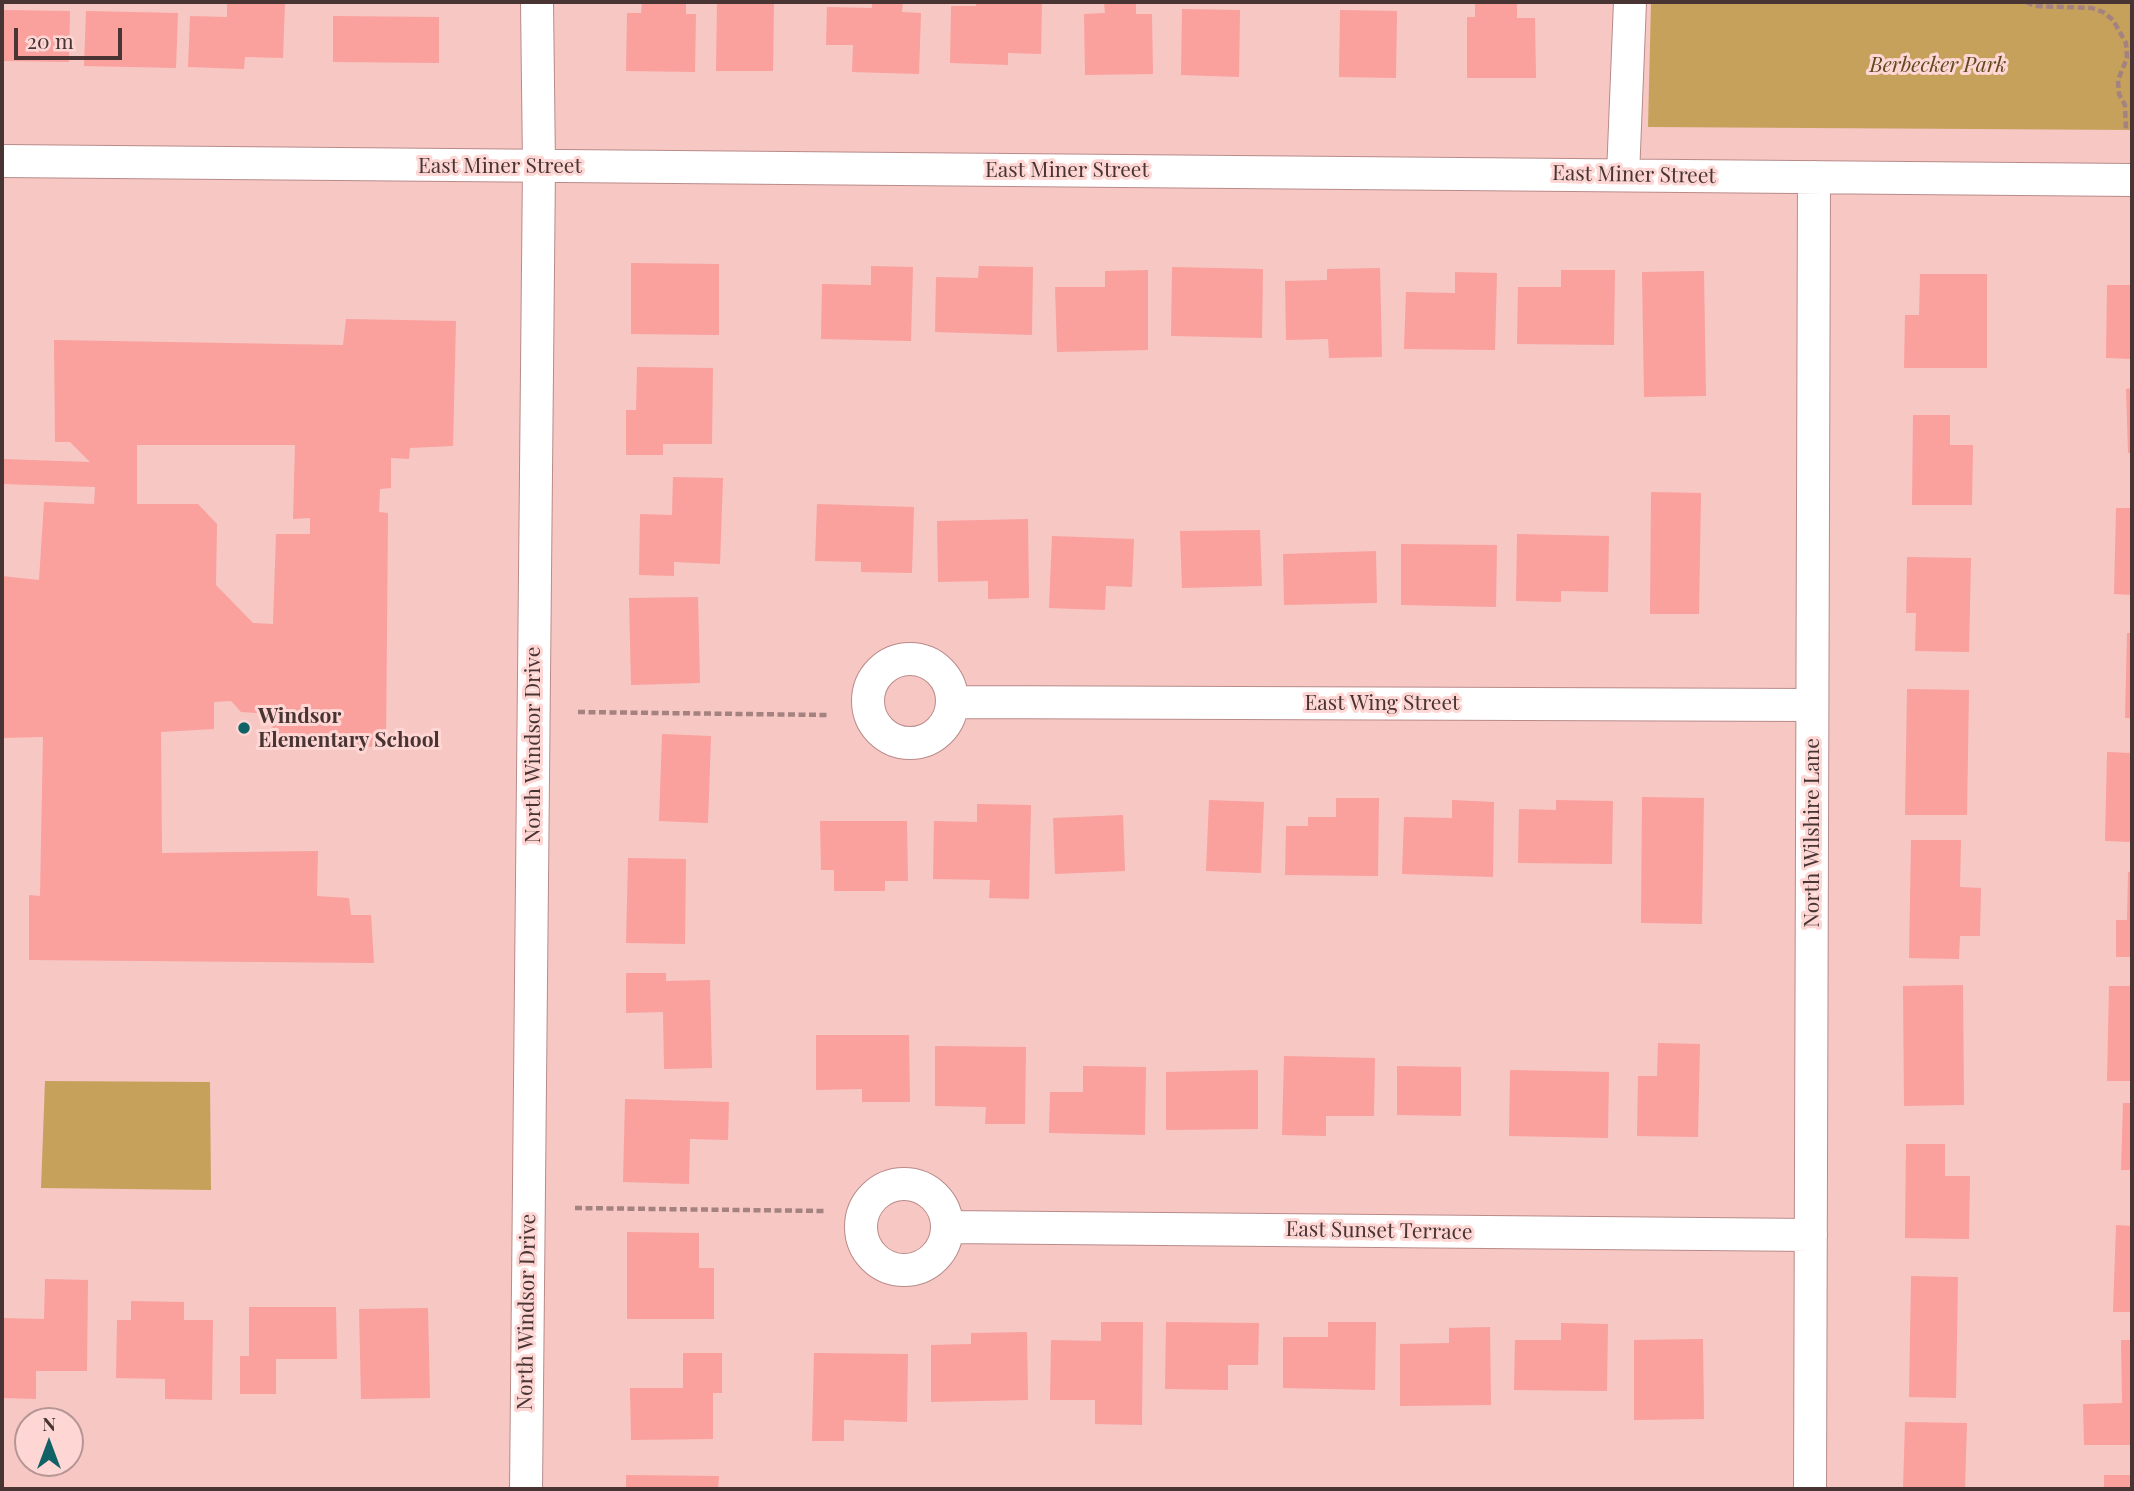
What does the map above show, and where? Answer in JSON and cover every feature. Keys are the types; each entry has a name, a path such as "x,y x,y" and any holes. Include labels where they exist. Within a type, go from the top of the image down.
{"street":[{"name":"North Windsor Drive","path":"526,1489 538,166 537,2"},
{"path":"1623,175 1630,2"},
{"name":"East Miner Street","path":"2,161 2132,180"},
{"name":"North Wilshire Lane","path":"1810,1489 1814,177"},
{"name":"East Wing Street","path":"953,702 1812,705"},
{"name":"East Sunset Terrace","path":"947,1227 1811,1235"}],"path":[{"path":"2026,2 2035,6 2092,8 2104,12 2113,20 2126,43 2127,58 2118,80 2119,94 2125,105 2126,131"},
{"path":"578,712 829,715"},
{"path":"575,1208 826,1212"}],"green space":[{"name":"Berbecker Park","path":"1651,2 2132,2 2132,130 1648,127"},
{"path":"45,1081 210,1082 211,1190 41,1188"}],"building":[{"path":"227,2 285,2 283,58 245,57 244,69 188,67 190,16 227,17"},
{"path":"642,2 686,2 686,14 696,14 695,72 626,71 627,13 641,13"},
{"path":"774,2 773,71 716,71 717,3"},
{"path":"872,2 903,2 902,12 921,13 919,74 852,72 853,45 826,45 827,7 872,8"},
{"path":"976,2 1042,2 1041,54 1008,53 1008,65 950,63 951,6 976,6"},
{"path":"1104,2 1136,2 1136,14 1152,14 1153,74 1085,75 1084,14 1105,13"},
{"path":"1475,2 1517,2 1517,18 1535,18 1536,78 1467,78 1467,17 1475,17"},
{"path":"1182,9 1240,10 1239,77 1181,75"},
{"path":"2,10 70,11 69,62 2,61"},
{"path":"1340,10 1397,11 1396,78 1339,77"},
{"path":"86,11 178,13 176,68 84,66"},
{"path":"333,16 439,17 439,63 333,62"},
{"path":"631,263 719,264 719,335 631,334"},
{"path":"871,266 913,267 911,341 821,339 822,284 871,285"},
{"path":"979,266 1033,267 1032,335 935,332 936,277 978,278"},
{"path":"1172,267 1263,269 1262,338 1171,336"},
{"path":"1380,268 1382,357 1329,358 1328,339 1286,340 1285,281 1327,280 1327,269"},
{"path":"1148,270 1148,350 1057,352 1055,287 1105,287 1105,271"},
{"path":"1561,270 1615,270 1614,345 1517,344 1518,287 1561,287"},
{"path":"1704,271 1706,396 1644,397 1642,272"},
{"path":"1455,272 1497,273 1495,350 1404,349 1406,292 1455,293"},
{"path":"1920,274 1987,274 1987,368 1904,368 1905,315 1919,315"},
{"path":"2107,285 2132,285 2132,359 2106,358"},
{"path":"346,319 456,321 453,446 410,448 409,459 391,458 391,488 380,489 379,512 388,513 386,747 272,745 273,714 241,712 231,701 214,702 214,729 161,732 162,853 318,851 317,896 349,898 351,915 371,915 374,963 29,960 29,895 40,896 43,737 2,738 2,576 39,580 44,502 94,504 95,487 2,484 2,459 90,462 70,442 55,442 54,340 343,345","holes":["137,445 295,445 293,519 310,518 310,534 276,534 273,624 253,623 216,585 217,524 198,504 137,504"]},
{"path":"637,367 713,368 712,444 663,444 663,455 626,455 626,410 636,410"},
{"path":"2132,388 2132,453 2128,453 2126,389"},
{"path":"1913,415 1950,415 1950,445 1973,445 1972,505 1912,505"},
{"path":"673,477 723,478 720,564 674,562 674,576 639,575 640,514 672,515"},
{"path":"1651,492 1701,493 1699,614 1650,614"},
{"path":"817,504 914,507 912,573 861,572 861,562 815,561"},
{"path":"2116,508 2132,508 2132,595 2114,594"},
{"path":"1028,519 1029,598 988,599 988,581 938,582 937,521"},
{"path":"1260,530 1262,586 1182,588 1180,531"},
{"path":"1517,534 1609,536 1608,592 1561,591 1561,602 1516,601"},
{"path":"1052,536 1134,539 1132,587 1106,586 1105,610 1049,608"},
{"path":"1401,544 1497,545 1496,607 1401,605"},
{"path":"1376,551 1377,603 1284,605 1283,554"},
{"path":"1907,557 1971,558 1969,652 1915,651 1916,613 1906,613"},
{"path":"698,597 700,683 631,685 629,598"},
{"path":"2127,633 2132,633 2132,718 2125,718"},
{"path":"1907,689 1969,690 1967,815 1905,815"},
{"path":"662,734 711,736 708,823 659,821"},
{"path":"2107,752 2132,753 2132,842 2105,841"},
{"path":"1642,797 1704,798 1702,924 1641,923"},
{"path":"1336,798 1379,798 1378,876 1285,875 1286,826 1308,826 1308,817 1336,817"},
{"path":"1209,800 1264,802 1261,873 1206,871"},
{"path":"1452,800 1494,802 1493,877 1402,874 1404,817 1452,818"},
{"path":"1556,800 1613,801 1612,864 1518,863 1519,809 1556,810"},
{"path":"977,804 1031,805 1029,899 989,898 990,880 933,879 934,821 977,822"},
{"path":"1123,815 1125,871 1055,874 1053,818"},
{"path":"820,821 907,821 908,881 885,881 885,891 834,891 834,870 821,870"},
{"path":"1911,840 1961,840 1960,887 1981,888 1980,936 1960,936 1959,959 1909,958"},
{"path":"628,858 686,859 685,944 626,943"},
{"path":"2128,872 2132,872 2132,957 2116,957 2116,920 2127,920"},
{"path":"626,973 666,973 666,981 710,980 712,1068 664,1069 663,1012 626,1013"},
{"path":"1963,985 1964,1105 1904,1106 1903,986"},
{"path":"2109,986 2132,986 2132,1081 2107,1081"},
{"path":"816,1035 909,1035 910,1102 862,1102 862,1089 816,1090"},
{"path":"1658,1043 1700,1044 1698,1137 1637,1136 1638,1076 1657,1076"},
{"path":"935,1046 1026,1047 1025,1124 985,1124 986,1107 935,1106"},
{"path":"1284,1056 1375,1058 1374,1116 1326,1116 1326,1136 1282,1135"},
{"path":"1083,1066 1146,1067 1145,1135 1049,1133 1050,1092 1083,1092"},
{"path":"1397,1066 1461,1067 1461,1116 1397,1115"},
{"path":"1258,1070 1258,1129 1166,1130 1166,1072"},
{"path":"1510,1070 1609,1072 1608,1138 1509,1136"},
{"path":"625,1099 729,1102 728,1140 690,1139 689,1184 623,1182"},
{"path":"2123,1103 2132,1103 2132,1170 2121,1170"},
{"path":"1906,1144 1945,1144 1945,1176 1970,1176 1969,1239 1905,1238"},
{"path":"2116,1225 2132,1226 2132,1312 2113,1312"},
{"path":"627,1232 699,1233 699,1268 714,1268 714,1319 627,1319"},
{"path":"1911,1276 1958,1277 1956,1398 1909,1397"},
{"path":"45,1279 88,1280 87,1371 36,1371 36,1399 2,1398 2,1318 44,1319"},
{"path":"131,1301 184,1302 184,1320 213,1320 212,1400 165,1399 165,1379 116,1378 117,1320 131,1320"},
{"path":"249,1307 336,1307 337,1359 276,1359 276,1394 240,1394 240,1356 249,1356"},
{"path":"428,1308 430,1398 361,1399 359,1309"},
{"path":"1101,1322 1143,1322 1142,1425 1095,1424 1095,1400 1050,1400 1051,1340 1101,1341"},
{"path":"1166,1322 1259,1323 1258,1365 1228,1365 1228,1390 1165,1389"},
{"path":"1328,1322 1376,1322 1375,1390 1283,1388 1283,1337 1328,1337"},
{"path":"1561,1323 1608,1324 1607,1391 1514,1390 1515,1340 1561,1340"},
{"path":"1490,1327 1491,1405 1400,1406 1400,1344 1449,1343 1449,1328"},
{"path":"1027,1332 1028,1400 931,1402 931,1345 971,1344 971,1333"},
{"path":"1703,1339 1704,1419 1634,1420 1634,1340"},
{"path":"2121,1340 2132,1340 2132,1445 2084,1445 2083,1404 2122,1403"},
{"path":"683,1353 722,1353 722,1393 713,1393 713,1439 631,1440 630,1388 683,1388"},
{"path":"814,1353 908,1354 907,1422 844,1420 844,1441 812,1441"},
{"path":"1905,1422 1967,1423 1965,1489 1903,1489"},
{"path":"626,1475 719,1476 718,1489 626,1489"},
{"path":"2104,1475 2132,1475 2132,1489 2104,1489"}],"place":[{"name":"Windsor Elementary School","path":"244,728"}]}
